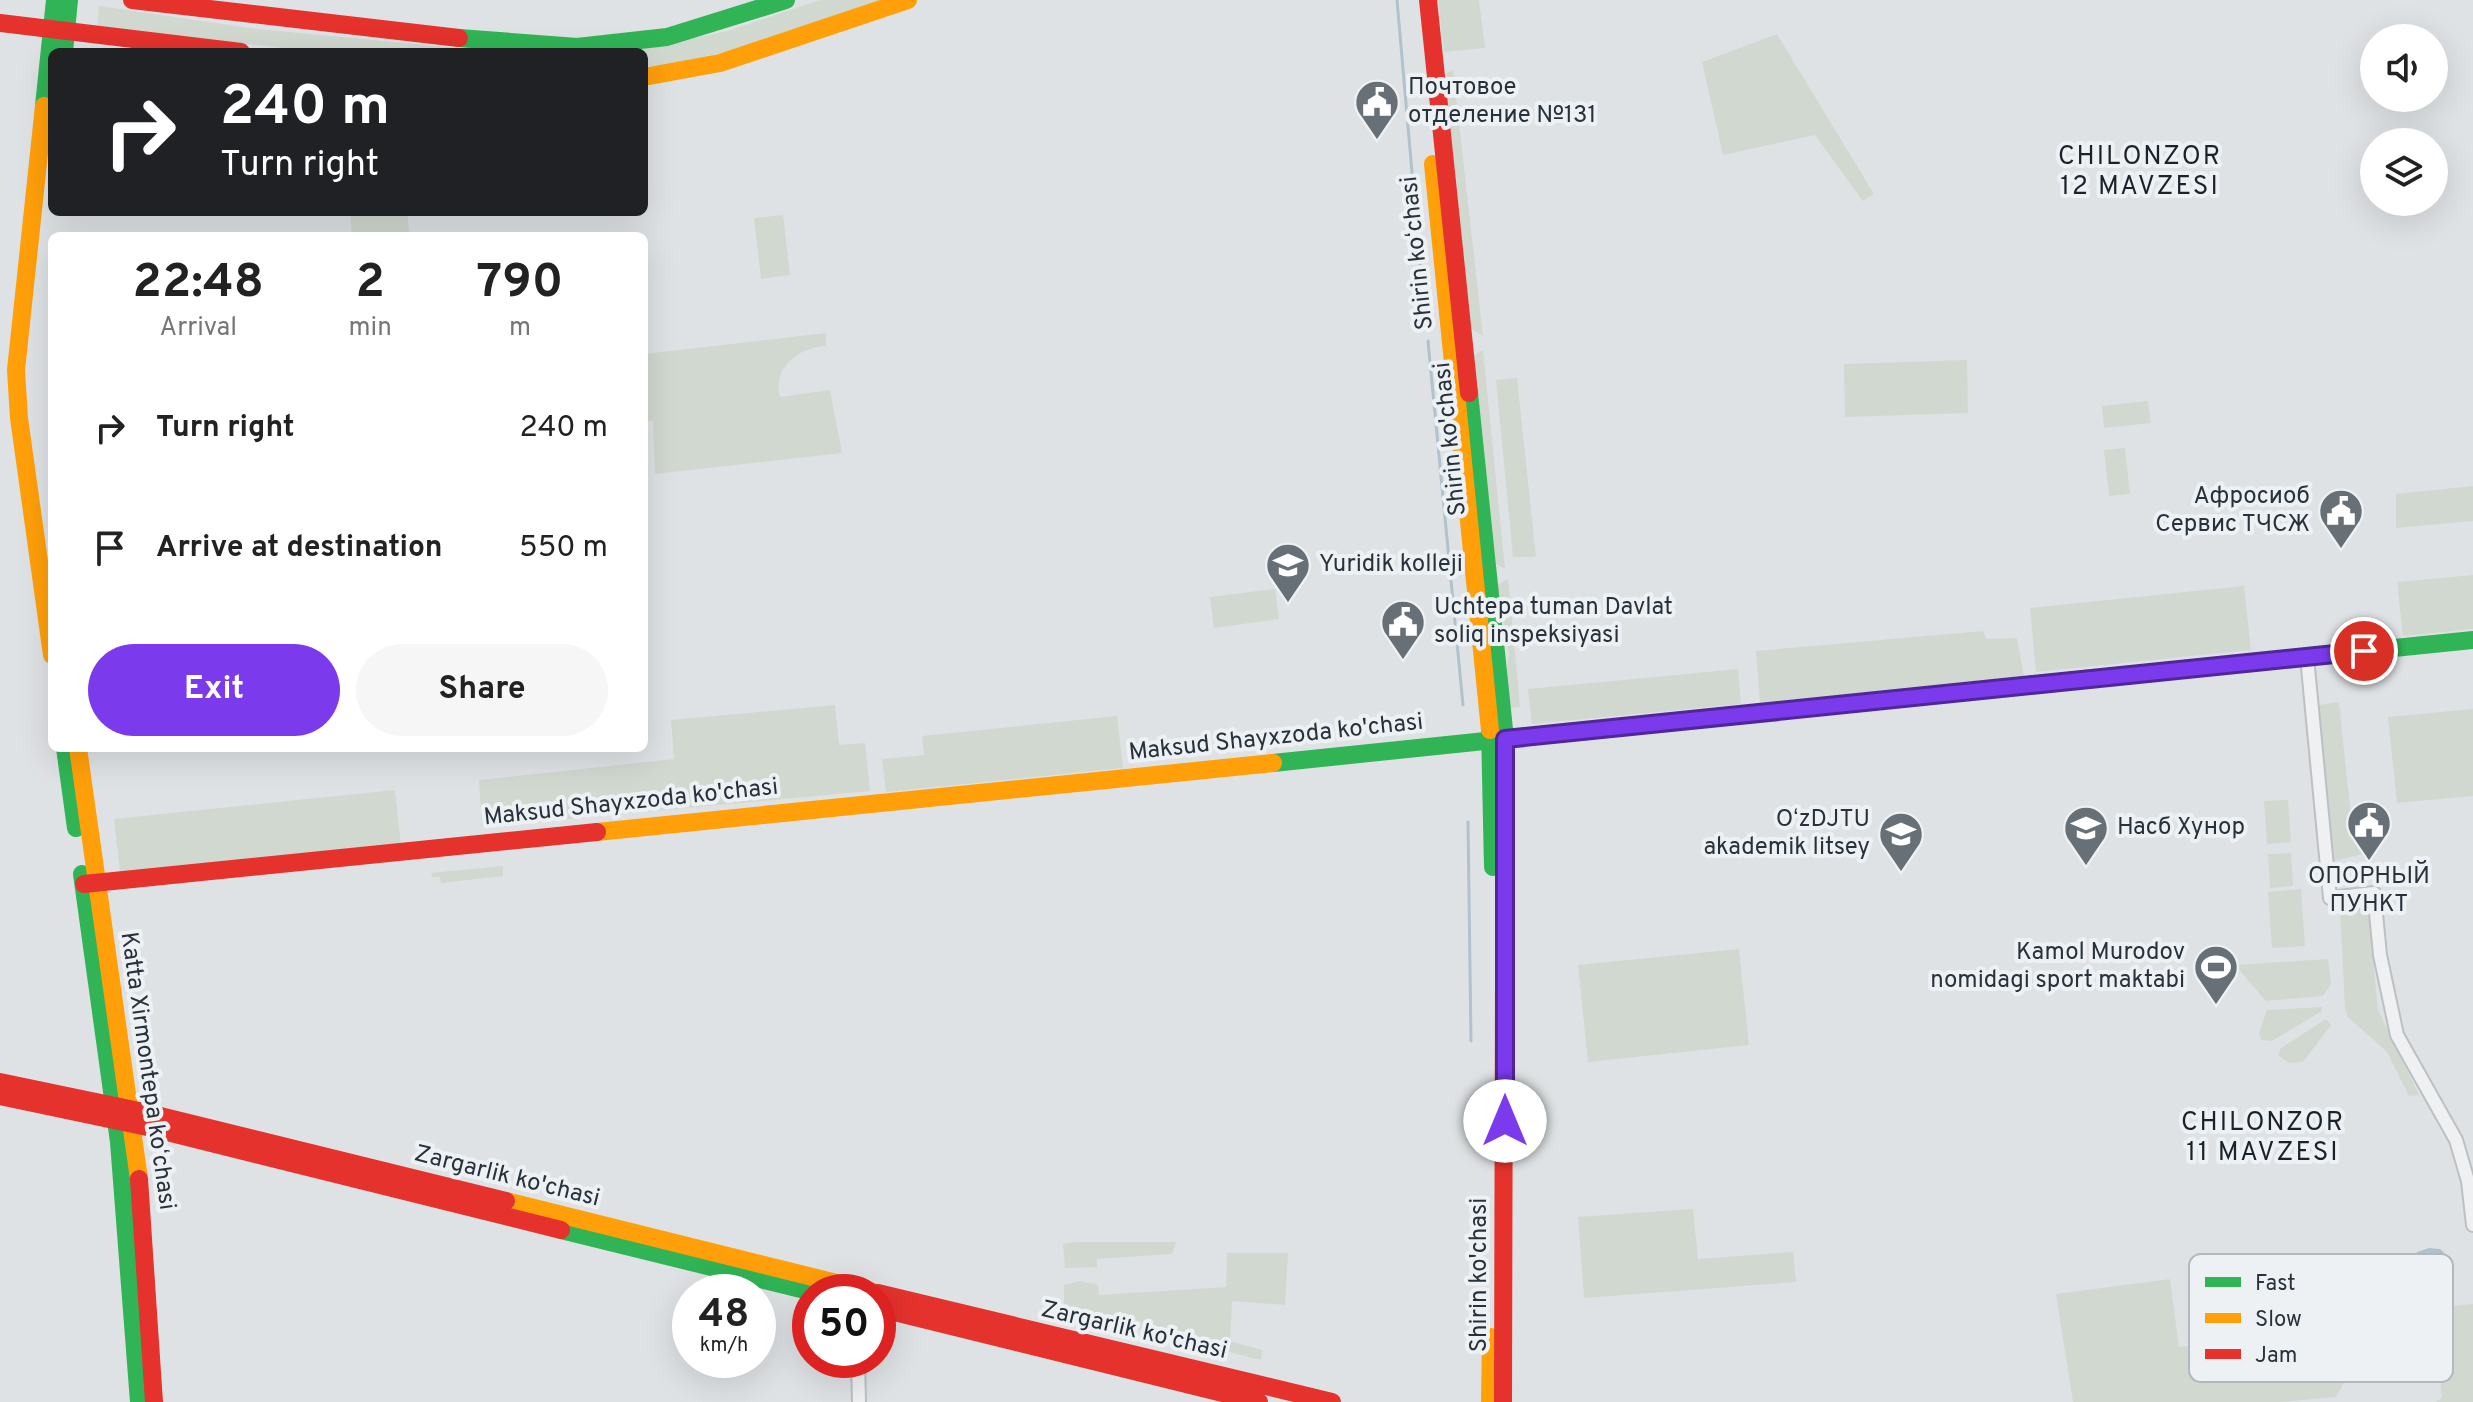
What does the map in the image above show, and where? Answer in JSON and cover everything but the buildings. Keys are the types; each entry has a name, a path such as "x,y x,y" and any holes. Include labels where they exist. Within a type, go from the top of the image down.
{"main road":[{"path":"55,0 63,48"},
{"path":"56,48 69,0"},
{"path":"132,0 396,33 577,47 667,37 786,0"},
{"path":"648,76 720,63 908,0"},
{"path":"1416,0 1434,119"},
{"name":"Shirin ko'chasi","path":"1428,0 1434,119 1498,740 1503,1402"},
{"path":"0,23 209,48"},
{"path":"48,109 18,327 16,374 19,418 48,626"},
{"path":"48,180 27,356 30,420 48,539"},
{"name":"Maksud Shayxzoda ko'chasi","path":"90,883 2473,640"},
{"name":"Shirin ko'chasi","path":"1490,1402 1498,740"},
{"name":"Katta Xirmontepa koʻchasi","path":"66,752 90,883 123,1114 145,1240 154,1402"},
{"name":"Katta Xirmontepa koʻchasi","path":"78,752 90,883"},
{"name":"Zargarlik ko'chasi","path":"0,1082 792,1287"},
{"name":"Zargarlik ko'chasi","path":"0,1096 123,1114 795,1274"},
{"name":"Katta Xirmontepa koʻchasi","path":"123,1114 139,1402"},
{"name":"Zargarlik ko'chasi","path":"896,1298 1332,1402"},
{"name":"Zargarlik ko'chasi","path":"896,1312 1259,1402"}],"street":[{"path":"2307,657 2330,898 2374,893 2380,955 2397,1035 2456,1140 2468,1181 2473,1225"},
{"path":"858,1378 859,1402"}],"shaded area":[{"path":"820,0 879,0 763,41 704,57 648,66 646,48 728,31"},
{"path":"1438,0 1479,0 1485,48 1444,52"},
{"path":"99,6 258,29 457,48 284,48 97,28"},
{"path":"1777,34 1874,194 1863,201 1815,135 1723,155 1702,62"},
{"path":"1453,70 1483,336 1469,327 1442,75"},
{"path":"783,215 790,275 761,279 754,218"},
{"path":"350,216 408,216 410,232 352,232"},
{"path":"826,333 826,346 806,350 784,368 780,377 780,397 830,390 842,453 655,474 653,421 648,421 648,354"},
{"path":"1483,350 1505,569 1496,564 1473,356"},
{"path":"1967,360 1968,413 1845,417 1844,364"},
{"path":"1517,378 1536,557 1513,557 1496,380"},
{"path":"2148,401 2151,423 2104,428 2102,406"},
{"path":"2125,448 2130,494 2109,496 2104,450"},
{"path":"2473,486 2473,521 2396,528 2396,494"},
{"path":"2473,575 2473,629 2403,636 2397,582"},
{"path":"1508,579 1520,707 1510,708 1506,676 1509,654 1497,585"},
{"path":"2244,586 2251,650 2036,672 2030,608"},
{"path":"1275,589 1279,619 1214,628 1210,597"},
{"path":"1983,631 1986,639 2017,638 2024,676 1760,703 1756,651"},
{"path":"1738,669 1741,704 1532,724 1528,689"},
{"path":"2339,702 2353,836 2370,835 2372,852 2333,861 2319,705"},
{"path":"835,705 839,745 865,743 870,791 482,827 479,780 674,759 671,720"},
{"path":"2473,709 2473,796 2397,803 2388,717"},
{"path":"1117,716 1123,768 886,792 882,759 924,755 922,736"},
{"path":"395,790 401,845 120,873 114,819"},
{"path":"2288,800 2291,842 2267,844 2264,801"},
{"path":"2291,853 2293,886 2270,888 2268,854"},
{"path":"503,866 503,876 441,883 440,877 432,877 431,873"},
{"path":"2301,889 2305,946 2272,948 2268,892"},
{"path":"2368,906 2378,1010 2419,1095 2409,1096 2387,1052 2348,1017 2345,1008 2340,909"},
{"path":"1739,949 1749,1045 1588,1062 1578,965"},
{"path":"2328,959 2331,984 2323,996 2266,1001 2235,965"},
{"path":"2322,1007 2322,1011 2272,1041 2261,1040 2259,1033 2267,1010"},
{"path":"2326,1019 2331,1025 2303,1062 2289,1063 2278,1055 2281,1048"},
{"path":"1693,1209 1698,1259 1793,1252 1796,1282 1584,1298 1578,1217"},
{"path":"1176,1242 1172,1254 1097,1259 1097,1267 1065,1268 1063,1244"},
{"path":"1227,1253 1288,1253 1285,1305 1232,1301 1230,1341 1262,1350 1261,1360 1064,1310 1064,1285 1081,1281 1098,1285 1099,1295 1226,1287"},
{"path":"2170,1279 2179,1347 2189,1346 2189,1382 2344,1382 2336,1397 2280,1402 2073,1402 2056,1294"},
{"path":"2473,1304 2473,1402 2436,1402 2442,1398 2440,1382 2453,1382 2453,1306"}],"water":[{"path":"2429,1248 2440,1249 2446,1254 2416,1254"}],"waterway":[{"path":"1397,0 1423,299"},
{"path":"1428,341 1463,705"},
{"path":"1468,822 1471,1041"}],"traffic: fast":[{"path":"50,48 55,0"},
{"path":"64,48 69,0"},
{"path":"459,38 577,47 667,37 786,0"},
{"path":"44,106 48,67"},
{"path":"1469,393 1505,739 1504,984"},
{"path":"2345,653 2473,640"},
{"path":"1273,763 1707,718"},
{"path":"1490,730 1493,867"},
{"path":"66,752 76,828"},
{"path":"82,874 119,1142 139,1402"},
{"path":"561,1230 792,1287"}],"traffic: slow":[{"path":"648,76 720,63 908,0"},
{"path":"44,106 16,370 19,418 48,626"},
{"path":"1433,164 1490,730"},
{"path":"79,752 139,1179"},
{"path":"597,832 1273,763"},
{"path":"506,1201 800,1274"},
{"path":"1490,1402 1491,1337"}],"traffic: jam":[{"path":"132,0 459,38"},
{"path":"1428,0 1469,393"},
{"path":"0,23 208,48"},
{"path":"1707,718 2345,653"},
{"path":"84,884 597,832"},
{"path":"1503,1402 1504,984"},
{"path":"0,1082 144,1112 506,1201"},
{"path":"0,1096 147,1127 561,1230"},
{"path":"139,1179 154,1402"},
{"path":"896,1297 1332,1402"},
{"path":"896,1312 1259,1402"}],"place":[{"name":"Почтовое отделение №131","path":"1377,141"},
{"name":"Афросиоб Сервис ТЧСЖ","path":"2341,550"},
{"name":"Yuridik kolleji","path":"1288,604"},
{"name":"Uchtepa tuman Davlat soliq inspeksiyasi","path":"1403,661"},
{"name":"ОПОРНЫЙ ПУНКТ","path":"2369,862"},
{"name":"Насб Хунор","path":"2086,867"},
{"name":"OʻzDJTU akademik litsey","path":"1901,873"},
{"name":"Kamol Murodov nomidagi sport maktabi","path":"2216,1006"}],"district":[{"name":"CHILONZOR 12 MAVZESI","path":"2140,172"},
{"name":"CHILONZOR 11 MAVZESI","path":"2263,1138"}],"route":[{"path":"1505,1121 1505,739 2364,651"}]}
